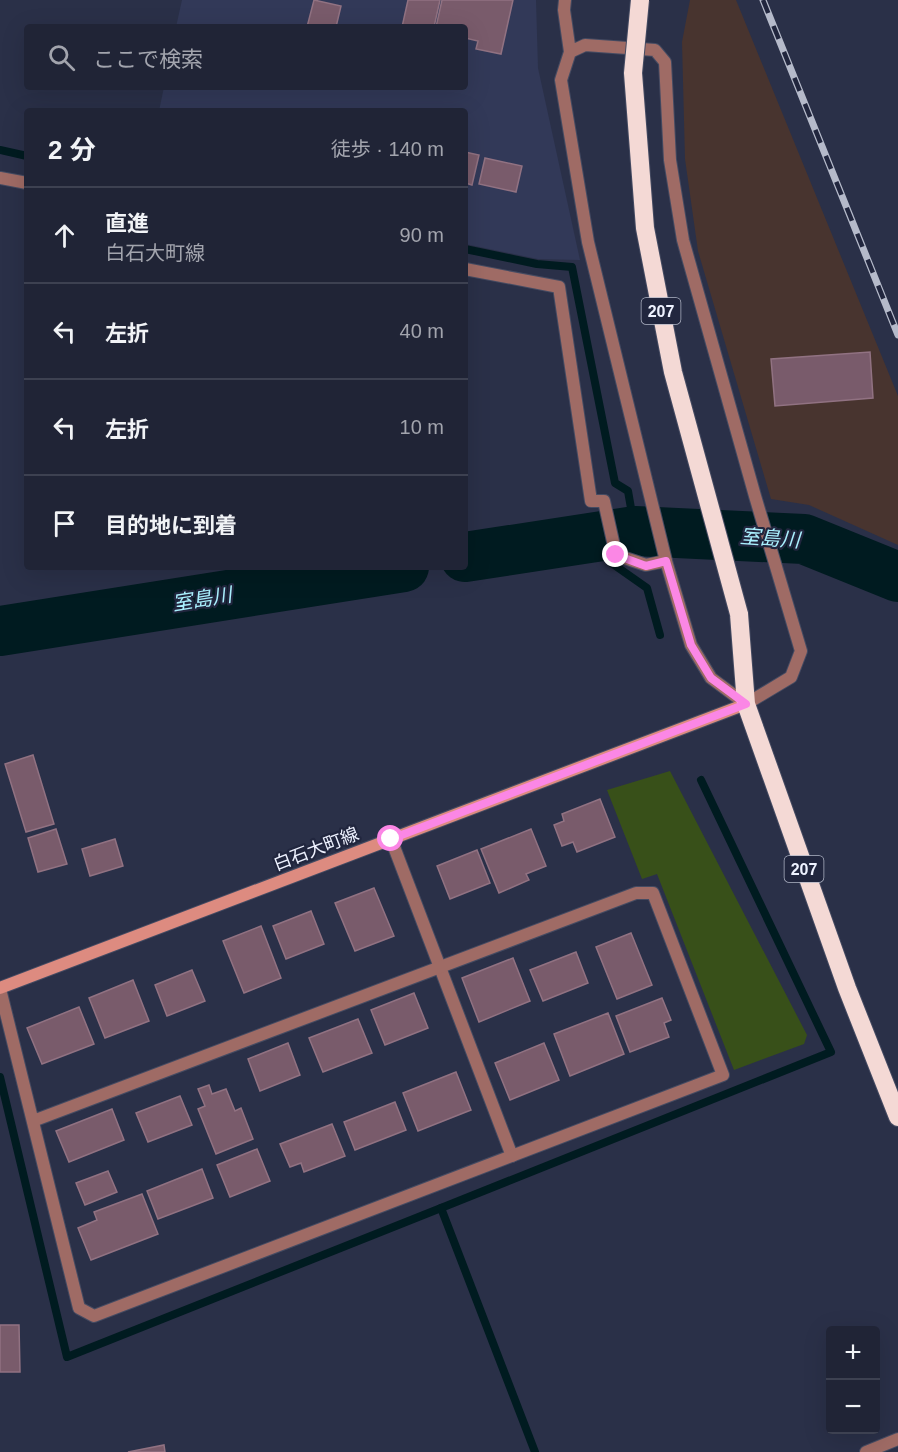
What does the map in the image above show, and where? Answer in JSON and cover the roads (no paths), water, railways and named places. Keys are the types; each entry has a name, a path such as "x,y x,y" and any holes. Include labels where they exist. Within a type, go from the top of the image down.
{"highway":[{"name":"207","path":"639,0 633,74 645,228 673,372 739,614 746,704 847,988 898,1117"}],"main road":[{"name":"白石大町線","path":"0,988 746,704"}],"street":[{"path":"565,0 564,10 570,52 561,80 588,243 666,561 691,645 711,678 746,704 791,677 801,651 683,240 670,160 665,62 655,50 585,45 570,52"},
{"path":"0,178 24,182"},
{"path":"468,270 559,287 591,501 604,501 616,555 646,566 666,561"},
{"path":"391,839 512,1156"},
{"path":"0,988 79,1308 94,1316 723,1075 653,894 636,893 33,1121"},
{"path":"866,1452 898,1439"}],"waterway":[{"name":"室島川","path":"0,150 24,155"},
{"name":"室島川","path":"468,250 537,264 572,267 615,483 628,491 635,531"},
{"name":"室島川","path":"468,557 635,531 804,539 898,577"},
{"path":"601,536 610,562 647,588 660,635"},
{"name":"室島川","path":"0,631 385,570"},
{"path":"441,1208 831,1052 701,780"},
{"path":"0,1077 67,1357 441,1208 535,1452"}],"railway":[{"path":"763,0 898,335"}]}
